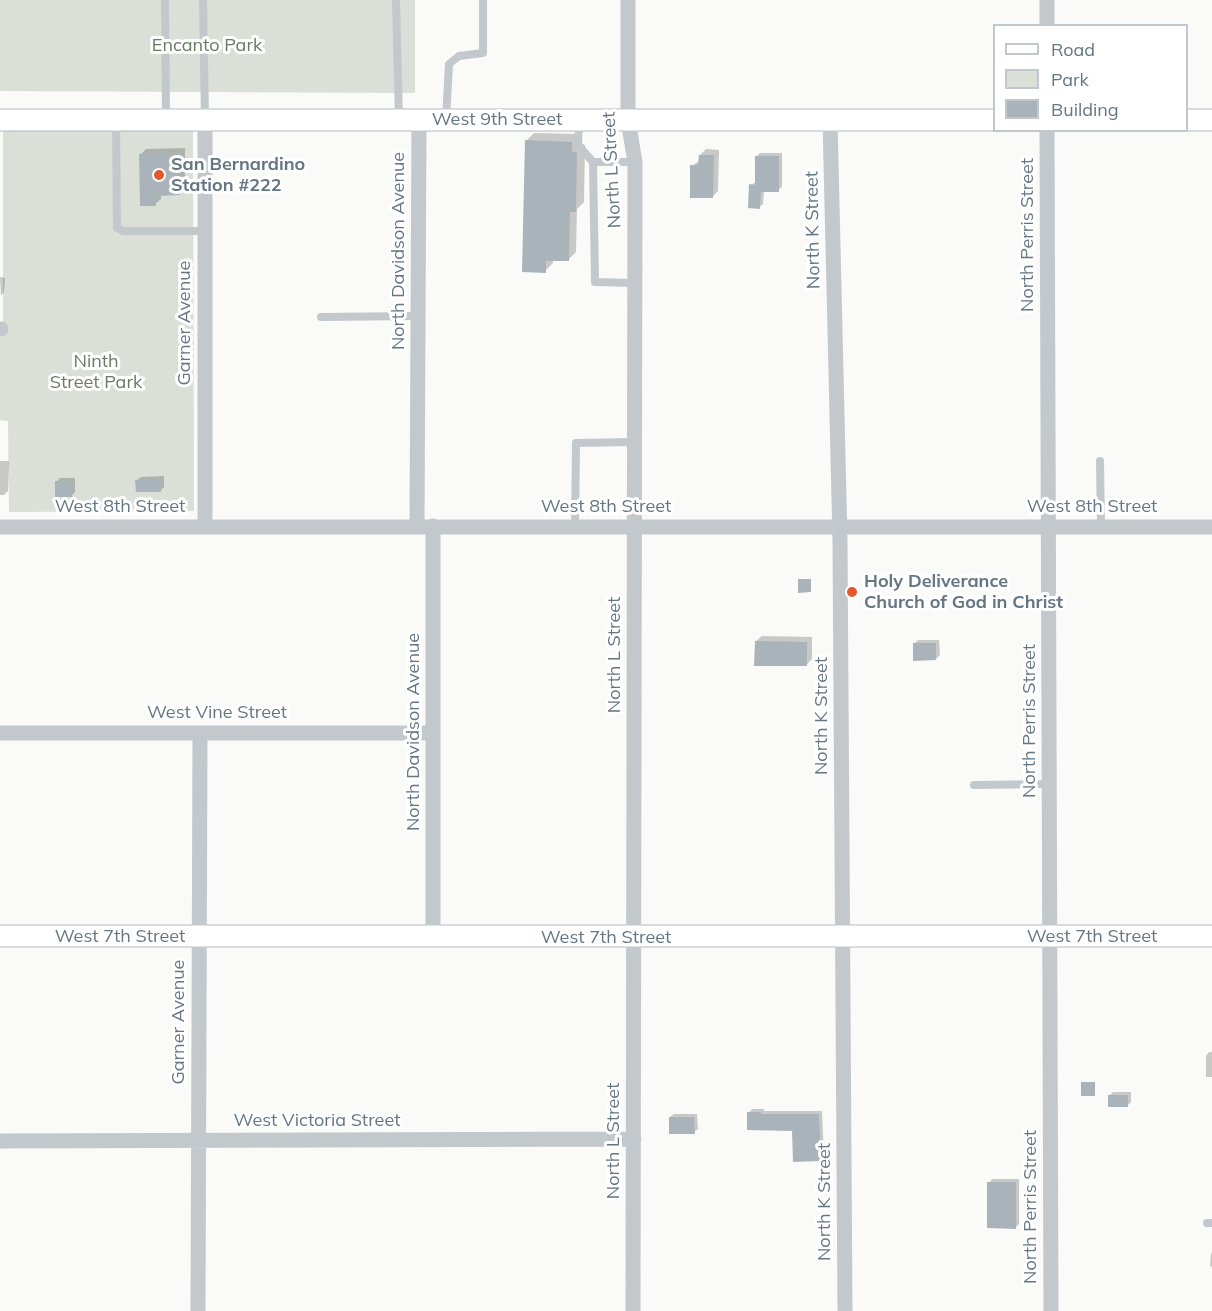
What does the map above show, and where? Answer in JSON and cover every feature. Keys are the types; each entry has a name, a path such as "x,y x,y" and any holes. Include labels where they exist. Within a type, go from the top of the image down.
{"street":[{"name":"North L Street","path":"628,0 628,120 635,162 633,1311"},
{"path":"1047,0 1047,24"},
{"name":"West 9th Street","path":"0,120 993,120"},
{"name":"Garner Avenue","path":"205,120 205,526"},
{"name":"North Davidson Avenue","path":"409,120 433,733 433,938"},
{"name":"North K Street","path":"830,120 840,527 846,1311"},
{"path":"1188,120 1212,120"},
{"name":"North Perris Street","path":"1047,132 1051,1311"},
{"name":"West 8th Street","path":"0,527 1212,526"},
{"name":"West Vine Street","path":"0,733 433,733"},
{"name":"Garner Avenue","path":"198,1311 200,733"},
{"name":"West 7th Street","path":"0,936 199,938 1212,936"},
{"name":"West Victoria Street","path":"0,1141 634,1139"}],"lane":[{"path":"165,0 166,120"},
{"path":"203,0 205,120"},
{"path":"396,0 409,120"},
{"path":"446,120 449,64 459,56 483,53 483,0"},
{"path":"116,120 117,228 123,231 205,231"},
{"path":"579,120 578,145 593,162 595,282 635,284"},
{"path":"593,162 635,162"},
{"path":"321,317 418,316"},
{"path":"575,527 576,443 635,442"},
{"path":"1100,461 1101,527"},
{"path":"974,785 1050,784"}],"green space":[{"name":"Encanto Park","path":"0,0 415,0 415,93 0,91"},
{"name":"Ninth Street Park","path":"193,130 194,511 9,512 8,421 0,420 0,337 3,335 3,131"}],"building":[{"path":"525,140 572,142 572,151 577,153 576,212 570,212 569,261 546,261 546,273 522,272"},
{"name":"San Bernardino Station #222","path":"139,154 179,154 180,195 156,196 156,206 140,206"},
{"path":"699,155 714,155 713,198 690,198 690,165 698,165"},
{"path":"755,156 779,156 779,192 761,192 760,209 748,208 749,184 755,185"},
{"path":"161,479 161,492 136,492 135,480"},
{"path":"55,481 72,481 72,497 55,497"},
{"path":"798,579 811,579 811,592 798,593"},
{"path":"755,641 807,642 807,666 754,666"},
{"path":"913,643 936,643 936,660 913,661"},
{"path":"1081,1082 1095,1082 1095,1096 1081,1096"},
{"path":"1108,1095 1128,1095 1128,1107 1108,1107"},
{"path":"747,1112 819,1114 821,1161 793,1162 792,1131 747,1130"},
{"path":"669,1117 694,1117 695,1134 669,1134"},
{"path":"987,1182 1016,1182 1016,1229 987,1228"}],"place":[{"name":"San Bernardino Station #222","path":"159,175"},
{"name":"Holy Deliverance Church of God in Christ","path":"852,592"}]}
